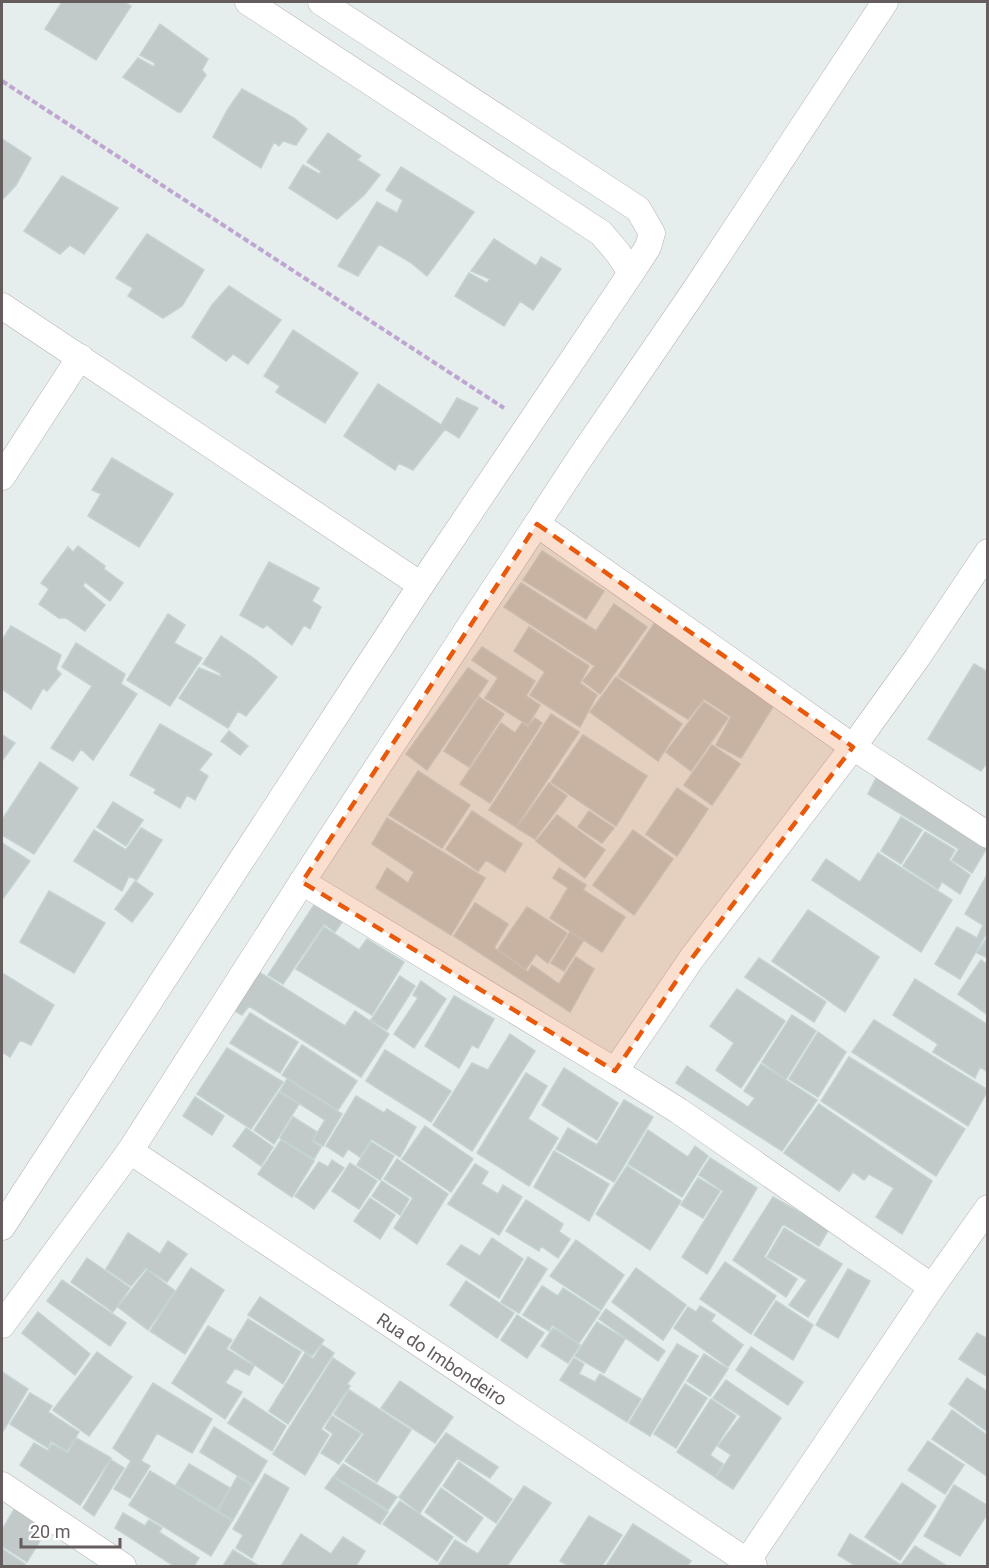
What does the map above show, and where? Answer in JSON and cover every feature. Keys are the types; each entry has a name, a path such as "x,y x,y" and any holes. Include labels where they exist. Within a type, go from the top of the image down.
{"street":[{"path":"248,2 601,233 631,273"},
{"path":"2,1227 421,585 631,273 648,247 652,233 638,209 321,2"},
{"path":"2,1325 130,1151 302,882 537,524 885,2"},
{"path":"2,306 421,585"},
{"path":"2,477 80,357"},
{"path":"537,524 853,747 987,835"},
{"path":"615,1071 692,958 853,747 987,552"},
{"path":"302,882 679,1111 932,1287"},
{"name":"Rua do Imbondeiro","path":"130,1151 748,1565"},
{"path":"748,1565 987,1208"},
{"path":"2,1485 123,1566"}],"path":[{"path":"2,81 497,402 526,426"}],"highlighted area":[{"path":"537,524 853,747 692,958 615,1071 302,882"}],"building":[{"path":"62,2 124,2 131,6 96,60 45,29"},
{"path":"160,24 208,59 202,70 206,75 181,112 123,77 138,58 154,67 155,63 140,55"},
{"path":"242,89 294,118 307,129 296,145 283,141 279,146 274,142 261,168 213,137"},
{"path":"328,133 361,156 357,160 380,175 364,195 337,219 289,188 303,165 319,174 321,171 307,162"},
{"path":"2,139 31,158 16,185 2,200"},
{"path":"401,167 474,212 427,276 410,262 379,244 358,276 338,266 377,202 397,213 403,200 386,190"},
{"path":"62,176 118,208 84,254 70,245 60,254 24,231"},
{"path":"147,234 204,270 182,306 163,318 128,296 133,288 116,278"},
{"path":"494,239 536,266 541,257 561,269 533,310 520,301 504,326 455,296 469,273 487,283 490,279 471,271"},
{"path":"229,286 281,320 248,364 233,354 226,361 192,337 212,305"},
{"path":"293,330 358,373 325,423 276,392 280,386 264,376"},
{"path":"378,384 441,425 457,398 478,408 459,438 445,429 413,470 399,463 395,470 344,436"},
{"path":"112,458 173,494 139,547 88,516 101,494 92,490"},
{"path":"78,546 123,583 110,601 85,582 83,586 105,605 85,631 66,618 59,618 39,604 49,589 41,583 68,547 73,552"},
{"path":"542,551 604,591 586,619 523,580"},
{"path":"269,562 319,588 312,601 321,607 310,629 304,625 292,645 267,625 263,628 240,615"},
{"path":"521,583 596,631 614,604 647,627 600,694 583,681 595,666 504,607"},
{"path":"168,614 185,625 174,643 202,658 170,706 127,680"},
{"path":"656,621 776,702 741,758 716,745 731,717 704,699 688,719 618,676"},
{"path":"11,626 61,655 56,669 61,674 47,691 43,688 31,709 2,689 2,640"},
{"path":"529,627 589,666 580,683 597,695 580,727 530,695 545,672 514,651"},
{"path":"221,636 277,677 246,716 238,711 228,728 179,698 199,668 222,677 220,673 203,664"},
{"path":"76,643 125,674 121,684 137,694 93,760 81,749 73,761 51,748 92,686 62,667"},
{"path":"482,647 535,681 526,696 540,705 528,725 485,698 498,678 472,660"},
{"path":"974,664 988,672 988,765 986,764 981,771 928,739"},
{"path":"468,668 488,681 427,770 406,754"},
{"path":"616,677 682,724 658,761 590,712"},
{"path":"479,697 504,714 469,767 444,751"},
{"path":"704,702 728,718 691,771 666,752"},
{"path":"551,714 579,732 516,827 489,810"},
{"path":"535,718 542,723 490,803 460,784 501,723 515,733 522,723 528,727"},
{"path":"160,724 212,754 199,770 208,776 195,800 187,795 180,808 154,793 156,789 130,775"},
{"path":"229,731 248,746 240,755 221,741"},
{"path":"2,735 15,743 2,761"},
{"path":"583,735 647,776 616,826 551,782"},
{"path":"712,745 740,764 712,805 684,785"},
{"path":"40,762 78,788 34,854 2,835 2,820"},
{"path":"418,771 470,805 442,848 389,815"},
{"path":"879,772 988,846 972,873 952,860 959,849 868,794"},
{"path":"549,783 567,796 535,839 517,828"},
{"path":"677,788 708,809 677,856 646,834"},
{"path":"113,802 143,820 126,846 97,827"},
{"path":"472,811 522,844 505,872 486,860 478,871 446,849"},
{"path":"589,811 614,828 602,843 578,827"},
{"path":"557,815 605,850 585,878 536,841"},
{"path":"901,817 922,830 901,864 881,851"},
{"path":"387,818 485,878 451,935 376,888 387,868 408,883 414,872 372,844"},
{"path":"141,828 162,840 137,880 129,876 122,891 74,861 94,830 126,850"},
{"path":"633,830 673,859 634,915 593,885"},
{"path":"925,832 955,850 949,860 970,875 960,894 942,882 938,889 903,866"},
{"path":"2,843 30,861 2,900"},
{"path":"878,853 952,900 921,952 812,880 826,859 860,882"},
{"path":"559,868 586,885 583,890 625,917 602,952 550,918 568,888 553,878"},
{"path":"988,873 988,931 960,979 935,964 957,927 977,938 983,925 965,914"},
{"path":"135,881 153,894 132,922 115,909"},
{"path":"49,891 105,923 74,973 20,942"},
{"path":"475,903 508,924 494,948 528,972 532,965 559,984 576,957 594,969 570,1012 454,936"},
{"path":"314,905 343,921 335,932 324,924 283,984 268,975"},
{"path":"527,907 567,933 548,963 536,954 526,969 498,949"},
{"path":"808,910 879,957 845,1012 772,961"},
{"path":"324,927 359,950 367,939 404,962 372,1015 296,969"},
{"path":"570,932 583,941 564,971 551,963"},
{"path":"988,936 988,958 977,953"},
{"path":"759,958 826,1002 814,1022 745,977"},
{"path":"981,960 988,965 988,1015 958,994"},
{"path":"251,967 345,1026 355,1011 389,1034 361,1077 249,1006 242,1015 226,1006"},
{"path":"2,973 54,1005 31,1045 20,1040 10,1057 2,1052"},
{"path":"400,976 415,986 387,1030 371,1020"},
{"path":"915,979 988,1025 988,1072 980,1067 975,1078 933,1052 938,1044 893,1015"},
{"path":"421,981 446,999 414,1048 394,1034 418,998 413,995"},
{"path":"737,989 785,1021 741,1088 716,1070 734,1043 710,1026"},
{"path":"454,996 494,1019 478,1048 472,1045 459,1068 425,1046"},
{"path":"250,1013 298,1042 280,1073 230,1043"},
{"path":"792,1015 816,1031 786,1079 762,1062"},
{"path":"874,1020 988,1090 968,1126 852,1052"},
{"path":"818,1032 846,1052 818,1097 789,1079"},
{"path":"510,1034 535,1051 472,1151 433,1125 472,1063 488,1070"},
{"path":"302,1045 357,1081 338,1110 282,1075"},
{"path":"227,1048 283,1082 251,1129 197,1094"},
{"path":"385,1050 451,1091 431,1122 366,1081"},
{"path":"849,1057 965,1129 936,1176 821,1101"},
{"path":"761,1064 817,1100 782,1151 676,1083 687,1066 748,1107 755,1098 744,1091"},
{"path":"564,1068 618,1103 597,1140 542,1105"},
{"path":"526,1073 547,1086 528,1119 558,1138 529,1186 477,1153"},
{"path":"287,1079 342,1114 323,1146 313,1140 325,1120 280,1091"},
{"path":"279,1092 299,1104 274,1144 254,1130"},
{"path":"356,1096 384,1113 387,1109 416,1127 400,1157 371,1139 360,1157 348,1149 343,1157 326,1146"},
{"path":"195,1097 224,1116 212,1135 183,1116"},
{"path":"624,1100 653,1117 614,1182 556,1149 568,1128 597,1145"},
{"path":"819,1104 932,1181 902,1234 876,1217 894,1188 869,1174 864,1180 853,1172 839,1191 784,1153"},
{"path":"293,1117 317,1132 312,1141 321,1147 314,1159 280,1138"},
{"path":"425,1126 473,1159 451,1192 402,1159"},
{"path":"246,1128 273,1147 261,1166 233,1146"},
{"path":"648,1130 688,1157 695,1146 708,1156 682,1197 628,1164"},
{"path":"281,1140 314,1161 292,1197 258,1174"},
{"path":"371,1142 394,1156 380,1180 357,1165"},
{"path":"554,1151 609,1184 589,1221 534,1187"},
{"path":"710,1158 757,1188 707,1274 682,1257 723,1191 699,1175"},
{"path":"397,1159 448,1194 417,1244 394,1228 413,1198 384,1179"},
{"path":"332,1160 344,1168 314,1209 295,1196 319,1162 328,1167"},
{"path":"350,1163 377,1181 359,1209 332,1191"},
{"path":"475,1164 488,1172 481,1184 498,1194 503,1185 522,1197 499,1235 448,1204"},
{"path":"627,1166 681,1201 650,1250 596,1214"},
{"path":"698,1178 720,1191 703,1218 681,1205"},
{"path":"382,1181 409,1199 400,1215 372,1196"},
{"path":"773,1197 829,1229 819,1246 783,1224 764,1257 797,1279 786,1297 733,1260"},
{"path":"370,1198 395,1215 380,1239 354,1221"},
{"path":"526,1200 563,1224 559,1232 570,1239 558,1258 541,1246 539,1251 506,1231"},
{"path":"784,1228 842,1264 808,1317 789,1305 807,1280 767,1257"},
{"path":"128,1233 160,1254 168,1241 187,1254 167,1282 146,1268 131,1286 106,1269"},
{"path":"492,1238 523,1259 499,1298 447,1264 461,1245 480,1256"},
{"path":"576,1240 624,1275 601,1310 550,1276"},
{"path":"528,1257 547,1269 519,1313 501,1302"},
{"path":"87,1258 130,1288 113,1312 71,1282"},
{"path":"725,1262 776,1296 751,1334 700,1299"},
{"path":"191,1268 224,1290 185,1354 150,1331"},
{"path":"636,1268 686,1305 663,1340 612,1302"},
{"path":"848,1269 870,1281 838,1338 816,1325"},
{"path":"147,1270 175,1291 148,1330 118,1307"},
{"path":"62,1280 126,1323 110,1346 47,1301"},
{"path":"466,1281 514,1313 497,1338 450,1305"},
{"path":"542,1286 558,1296 563,1288 600,1312 579,1343 552,1325 549,1331 523,1315"},
{"path":"260,1297 324,1340 312,1356 248,1315"},
{"path":"776,1301 813,1325 793,1360 754,1335"},
{"path":"700,1306 715,1315 711,1321 743,1345 728,1367 674,1328 688,1307 696,1312"},
{"path":"606,1309 665,1351 658,1361 599,1319"},
{"path":"38,1312 90,1354 75,1375 22,1333"},
{"path":"517,1315 544,1333 527,1358 501,1340"},
{"path":"248,1319 301,1352 283,1384 230,1348"},
{"path":"597,1322 625,1339 604,1373 575,1356"},
{"path":"208,1326 232,1340 226,1349 254,1366 249,1375 235,1368 225,1383 242,1392 225,1419 172,1383"},
{"path":"553,1328 580,1345 568,1363 541,1346"},
{"path":"977,1333 988,1339 988,1377 959,1359"},
{"path":"677,1344 698,1356 650,1436 629,1423"},
{"path":"322,1345 334,1353 288,1424 269,1411 305,1353 313,1359"},
{"path":"751,1347 803,1382 788,1405 736,1370"},
{"path":"97,1352 132,1377 89,1436 53,1410"},
{"path":"704,1354 728,1369 710,1396 687,1381"},
{"path":"333,1358 355,1373 347,1384 350,1386 321,1429 329,1435 305,1475 273,1454"},
{"path":"574,1358 584,1364 579,1374 595,1382 600,1374 641,1399 627,1422 560,1380"},
{"path":"2,1372 28,1389 2,1433"},
{"path":"967,1378 988,1392 988,1432 949,1404"},
{"path":"726,1380 781,1418 733,1489 716,1478 731,1455 718,1446 741,1416 713,1398"},
{"path":"400,1381 453,1417 435,1443 381,1408"},
{"path":"153,1383 212,1419 192,1453 157,1433 141,1461 150,1466 130,1498 114,1489 131,1461 113,1448"},
{"path":"685,1384 707,1398 676,1448 654,1434"},
{"path":"349,1390 411,1430 377,1482 345,1461 364,1434 334,1414"},
{"path":"30,1393 52,1406 48,1412 79,1432 67,1451 51,1441 48,1448 10,1424"},
{"path":"244,1398 286,1426 272,1451 228,1423"},
{"path":"711,1399 736,1416 710,1455 723,1464 715,1477 677,1452"},
{"path":"952,1410 988,1436 987,1476 932,1439"},
{"path":"332,1416 361,1434 339,1464 321,1453 333,1434 325,1428"},
{"path":"214,1427 267,1461 253,1485 200,1452"},
{"path":"446,1433 498,1467 490,1478 457,1458 420,1513 399,1497"},
{"path":"76,1438 111,1458 80,1505 20,1465 34,1443 48,1451 52,1444 68,1453"},
{"path":"928,1441 964,1465 945,1494 908,1470"},
{"path":"111,1460 124,1468 94,1516 83,1508"},
{"path":"459,1462 512,1499 496,1523 443,1486"},
{"path":"189,1464 230,1488 217,1510 176,1485"},
{"path":"343,1464 397,1497 388,1510 334,1476"},
{"path":"150,1471 232,1521 211,1556 129,1505"},
{"path":"265,1474 289,1488 252,1558 236,1548 243,1535 233,1529"},
{"path":"237,1477 252,1486 233,1520 218,1511"},
{"path":"333,1477 388,1512 380,1524 325,1488"},
{"path":"902,1483 936,1506 900,1560 865,1537"},
{"path":"954,1485 988,1506 988,1513 960,1556 924,1536"},
{"path":"524,1486 551,1503 507,1566 438,1566 455,1540 478,1554"},
{"path":"441,1488 483,1518 466,1542 425,1512"},
{"path":"400,1501 453,1537 437,1561 383,1524"},
{"path":"16,1506 49,1526 27,1562 2,1546 2,1530"},
{"path":"123,1513 145,1526 149,1520 162,1528 159,1532 199,1558 194,1566 174,1566 115,1528"},
{"path":"589,1516 622,1535 602,1566 569,1566 560,1561"},
{"path":"633,1524 691,1561 687,1566 606,1566"},
{"path":"301,1534 331,1554 343,1537 365,1551 356,1566 281,1566"},
{"path":"850,1534 901,1565 915,1546 947,1566 856,1566 838,1555"},
{"path":"2,1549 25,1564 24,1566 2,1566"},
{"path":"233,1550 259,1566 223,1566"}]}
